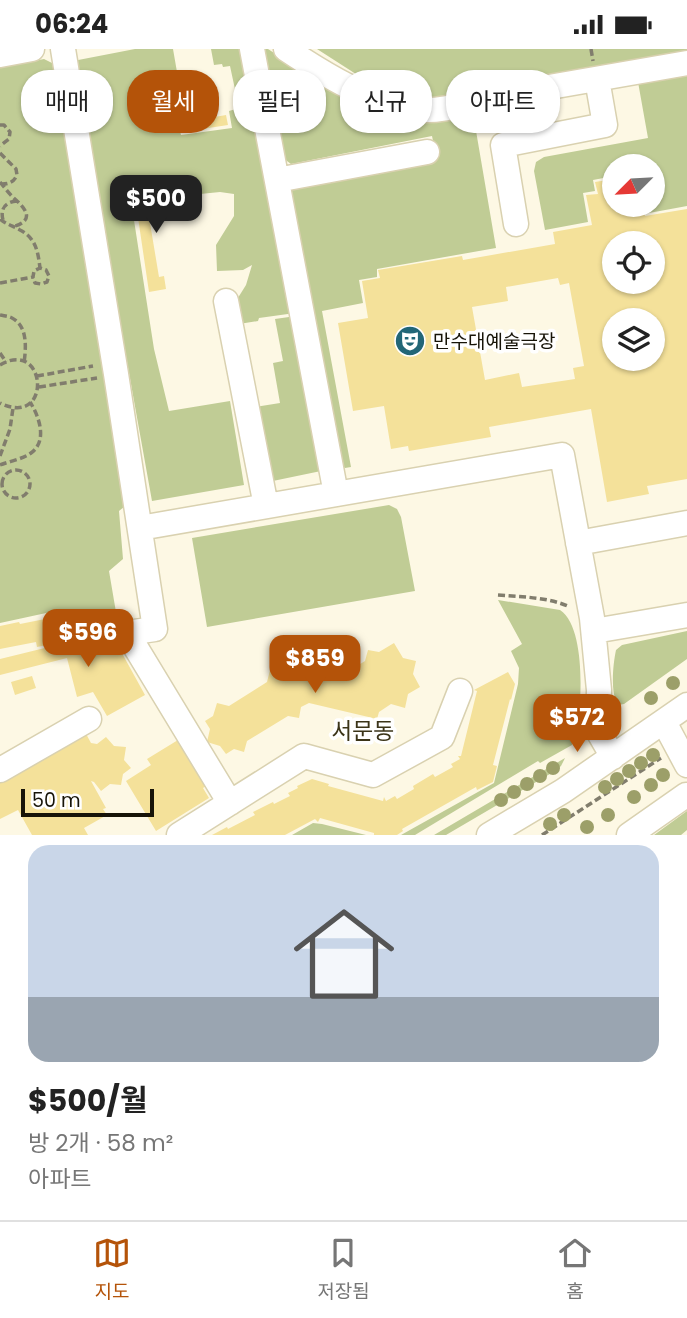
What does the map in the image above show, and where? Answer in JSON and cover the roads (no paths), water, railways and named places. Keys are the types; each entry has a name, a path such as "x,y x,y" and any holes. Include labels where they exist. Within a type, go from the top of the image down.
{"street":[{"path":"0,55 32,49"},
{"path":"63,49 155,629 127,633 230,803"},
{"path":"252,49 336,494"},
{"path":"286,49 318,71 363,94 417,110 438,109 687,63"},
{"path":"516,224 502,145 605,125 597,79"},
{"path":"277,180 426,152"},
{"path":"226,301 266,506"},
{"path":"140,528 562,455 594,631 599,690 598,731 613,757"},
{"path":"578,543 687,523"},
{"path":"594,631 687,615"},
{"path":"179,835 304,756 373,775 442,737 460,691"},
{"path":"489,835 564,791 687,705"},
{"path":"0,770 89,719"},
{"path":"664,722 682,756"},
{"path":"629,835 687,788"}],"place":[{"name":"만수대예술극장","path":"410,341"}],"district":[{"name":"서문동","path":"363,731"}]}
